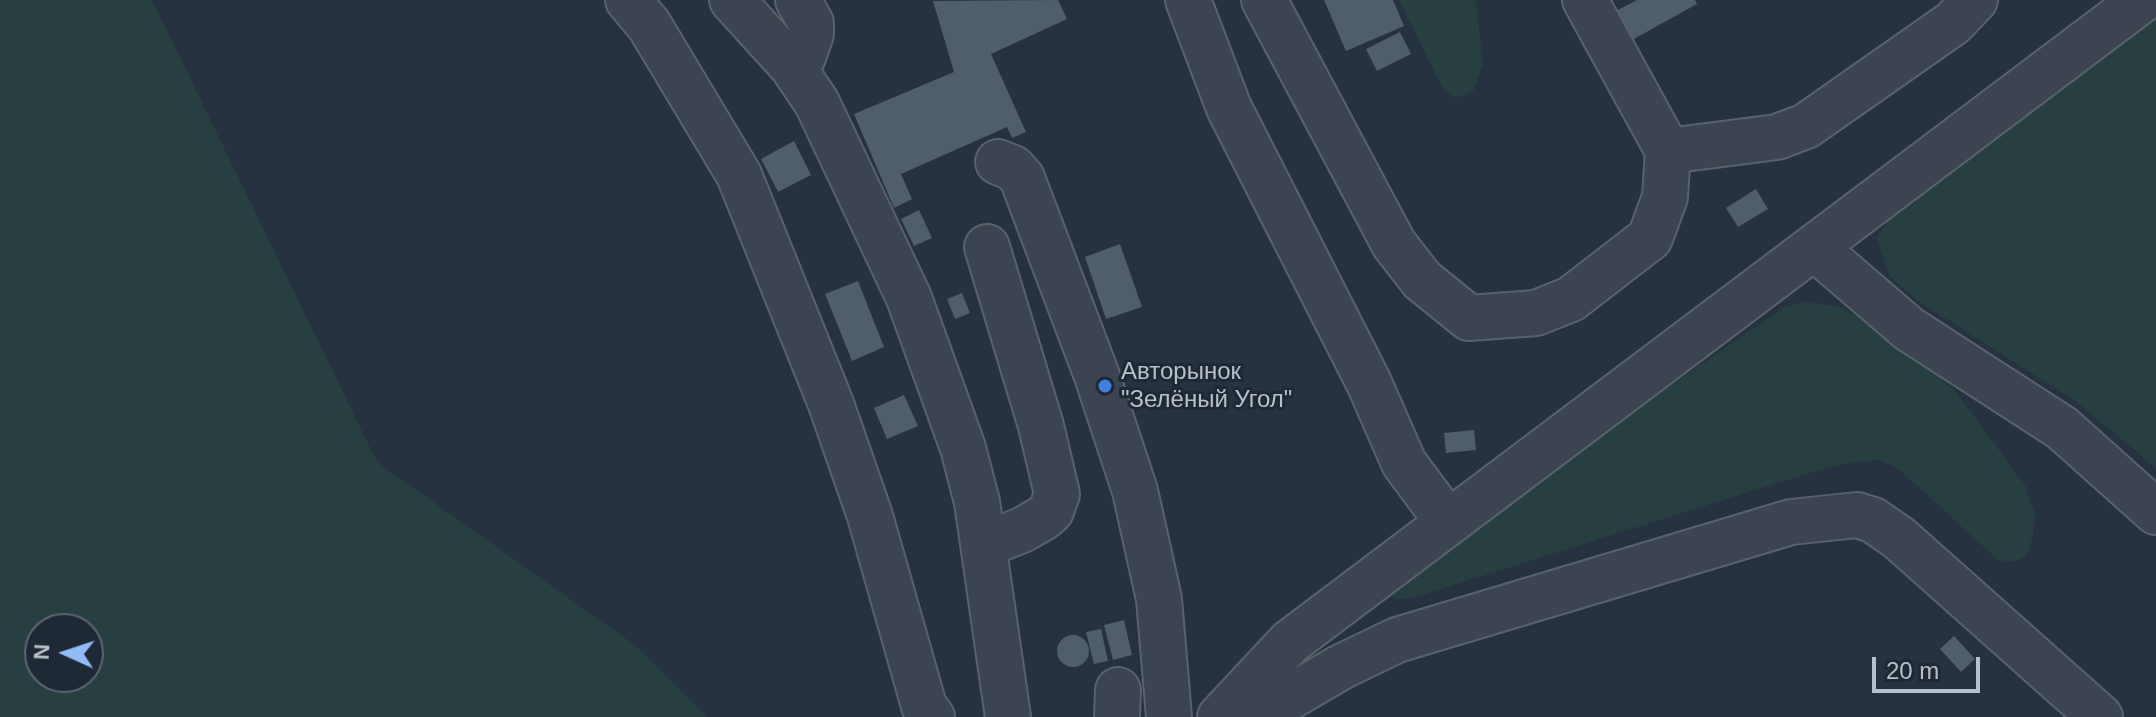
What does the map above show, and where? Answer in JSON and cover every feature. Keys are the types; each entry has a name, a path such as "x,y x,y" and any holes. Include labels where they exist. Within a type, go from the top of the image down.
{"street":[{"path":"628,0 657,37 739,175 831,404 870,516 924,706 932,717"},
{"path":"732,0 792,66 817,103 909,298 963,448 984,545 1008,717"},
{"path":"792,66 803,57 811,34 811,23 798,0"},
{"path":"1188,0 1229,108 1369,383 1404,463 1447,521"},
{"path":"1264,0 1394,244 1422,280 1469,318 1536,313 1571,299 1650,238 1665,197 1668,151 1596,3"},
{"path":"1668,151 1777,137 1806,126 1953,23 1975,0"},
{"path":"1250,708 1290,642 1447,521 1816,249 2142,0"},
{"path":"998,162 1013,168 1022,178 1097,376 1135,491 1159,599 1169,717"},
{"path":"984,545 1043,518 1051,511 1057,494 1041,426 987,247"},
{"path":"1816,249 1909,329 2062,428 2156,512"},
{"path":"1250,708 1397,640 1791,522 1840,515 1873,520 1899,538 2100,717"}],"green space":[{"path":"0,0 152,0 377,462 639,648 708,717 0,717"},
{"path":"1399,0 1476,0 1483,65 1473,91 1455,98 1443,89"},
{"path":"2156,17 2156,468 2075,401 1918,301 1890,277 1877,238 1889,219"},
{"path":"1806,301 1843,308 1876,326 1953,388 2025,485 2035,515 2033,536 2026,557 2011,562 1998,560 1901,471 1880,460 1852,462 1806,474 1412,598 1394,599 1386,593 1394,578 1784,307"}],"building":[{"path":"1058,0 1067,19 991,54 1026,132 1012,138 1007,127 901,174 912,199 894,208 854,114 954,72 933,1"},
{"path":"1324,0 1393,0 1404,26 1346,51"},
{"path":"1637,0 1695,0 1697,4 1632,40 1616,11"},
{"path":"1400,32 1411,54 1377,71 1366,49"},
{"path":"794,141 811,175 778,192 761,159"},
{"path":"1756,189 1768,209 1738,227 1726,208"},
{"path":"919,210 932,238 914,246 901,219"},
{"path":"1120,244 1142,307 1106,319 1085,257"},
{"path":"858,281 884,347 852,361 825,294"},
{"path":"962,293 970,313 955,319 947,299"},
{"path":"904,395 918,426 887,439 874,408"},
{"path":"1474,430 1476,450 1446,453 1444,433"},
{"path":"1124,620 1132,655 1113,660 1104,625"},
{"path":"1101,629 1108,661 1094,664 1086,632"},
{"path":"1073,635 1084,640 1089,651 1084,662 1073,667 1062,662 1057,651 1062,640"},
{"path":"1954,636 1975,659 1961,672 1940,649"}],"place":[{"name":"Авторынок \"Зелёный Угол\"","path":"1105,386"}]}
